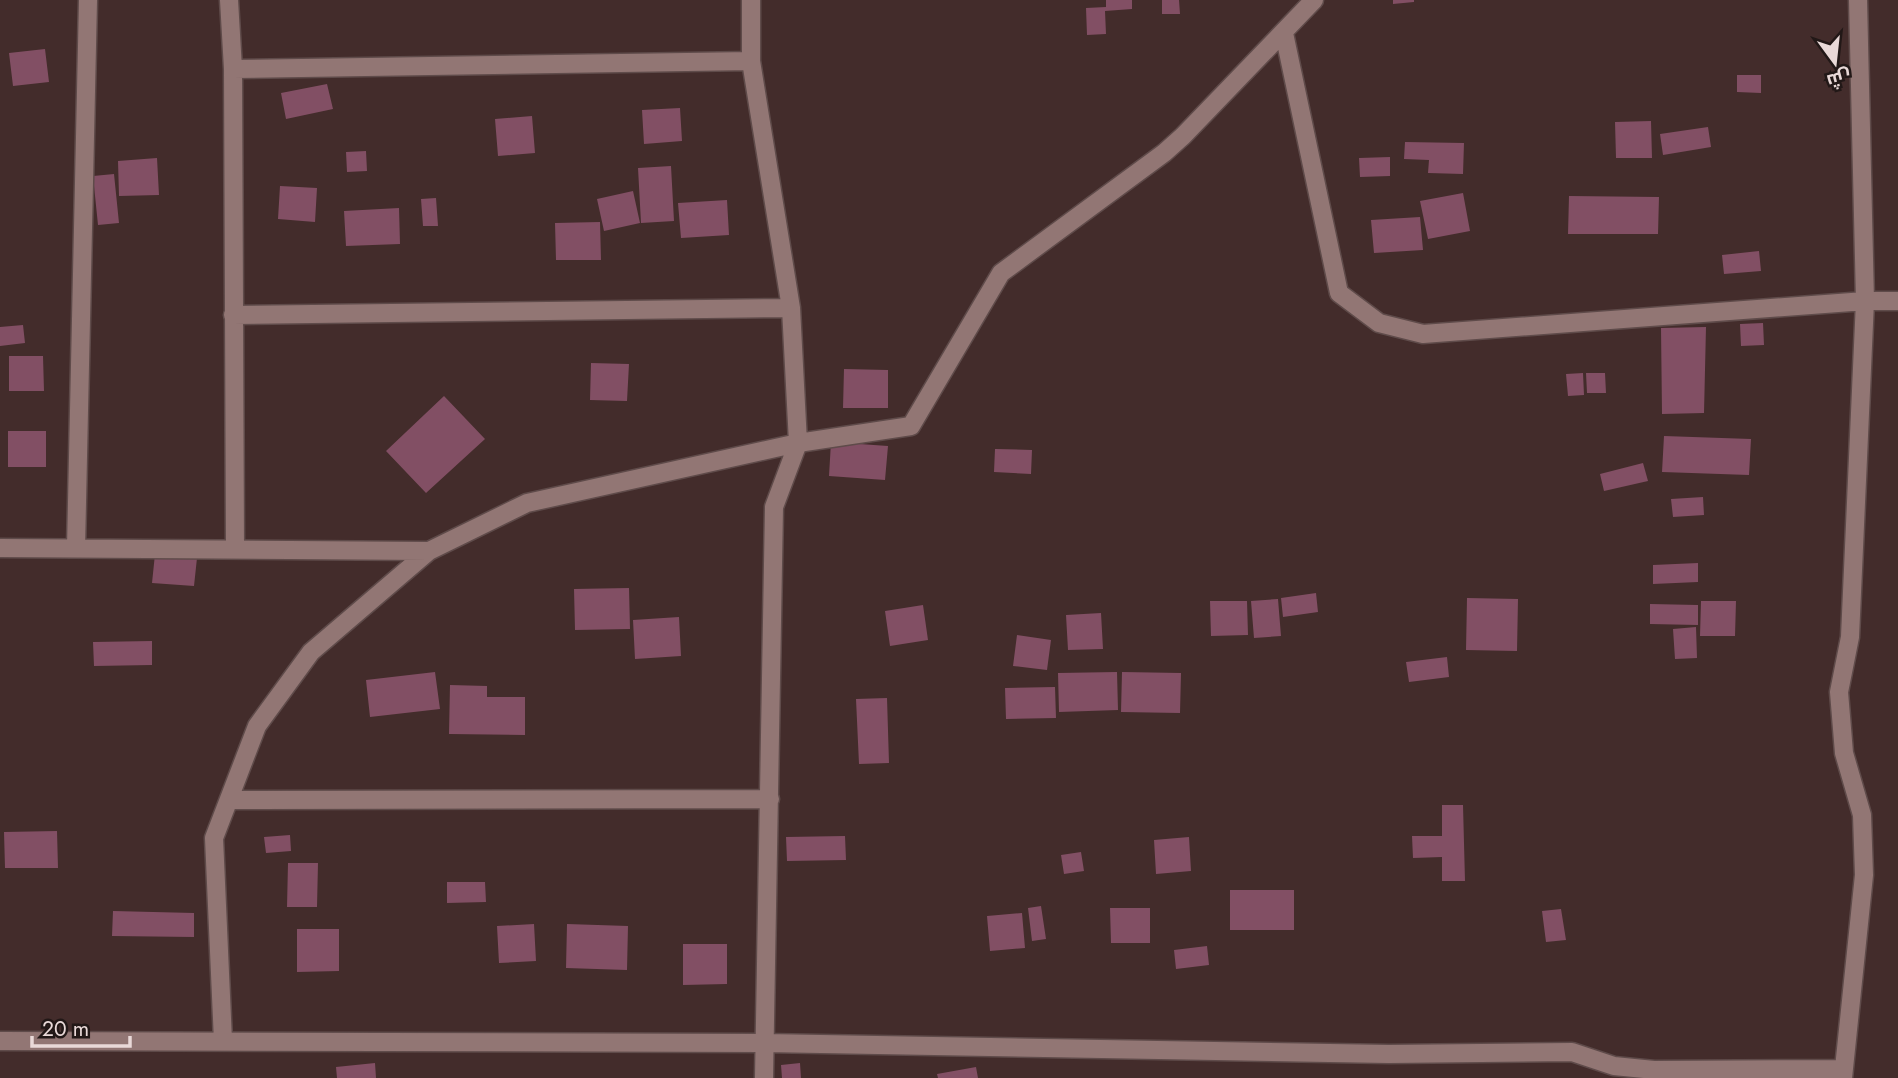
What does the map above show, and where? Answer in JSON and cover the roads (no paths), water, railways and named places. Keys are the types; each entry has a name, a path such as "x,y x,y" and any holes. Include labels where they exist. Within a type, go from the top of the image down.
{"street":[{"path":"76,548 88,0"},
{"path":"229,0 233,69 235,549"},
{"path":"751,0 751,61 791,308 798,443 774,507 764,1078"},
{"path":"223,1041 214,838 257,726 311,652 429,551 527,503 798,443 911,426 1001,273 1164,153 1314,0"},
{"path":"0,1041 765,1043 1389,1054 1572,1052 1614,1066 1654,1070 1843,1074 1864,875 1862,815 1844,753 1839,692 1850,637 1865,301 1858,0"},
{"path":"1284,33 1339,293 1379,323 1423,334 1865,301 1898,301"},
{"path":"233,69 751,61"},
{"path":"233,315 791,308"},
{"path":"0,548 429,551"},
{"path":"229,800 769,799"}]}
